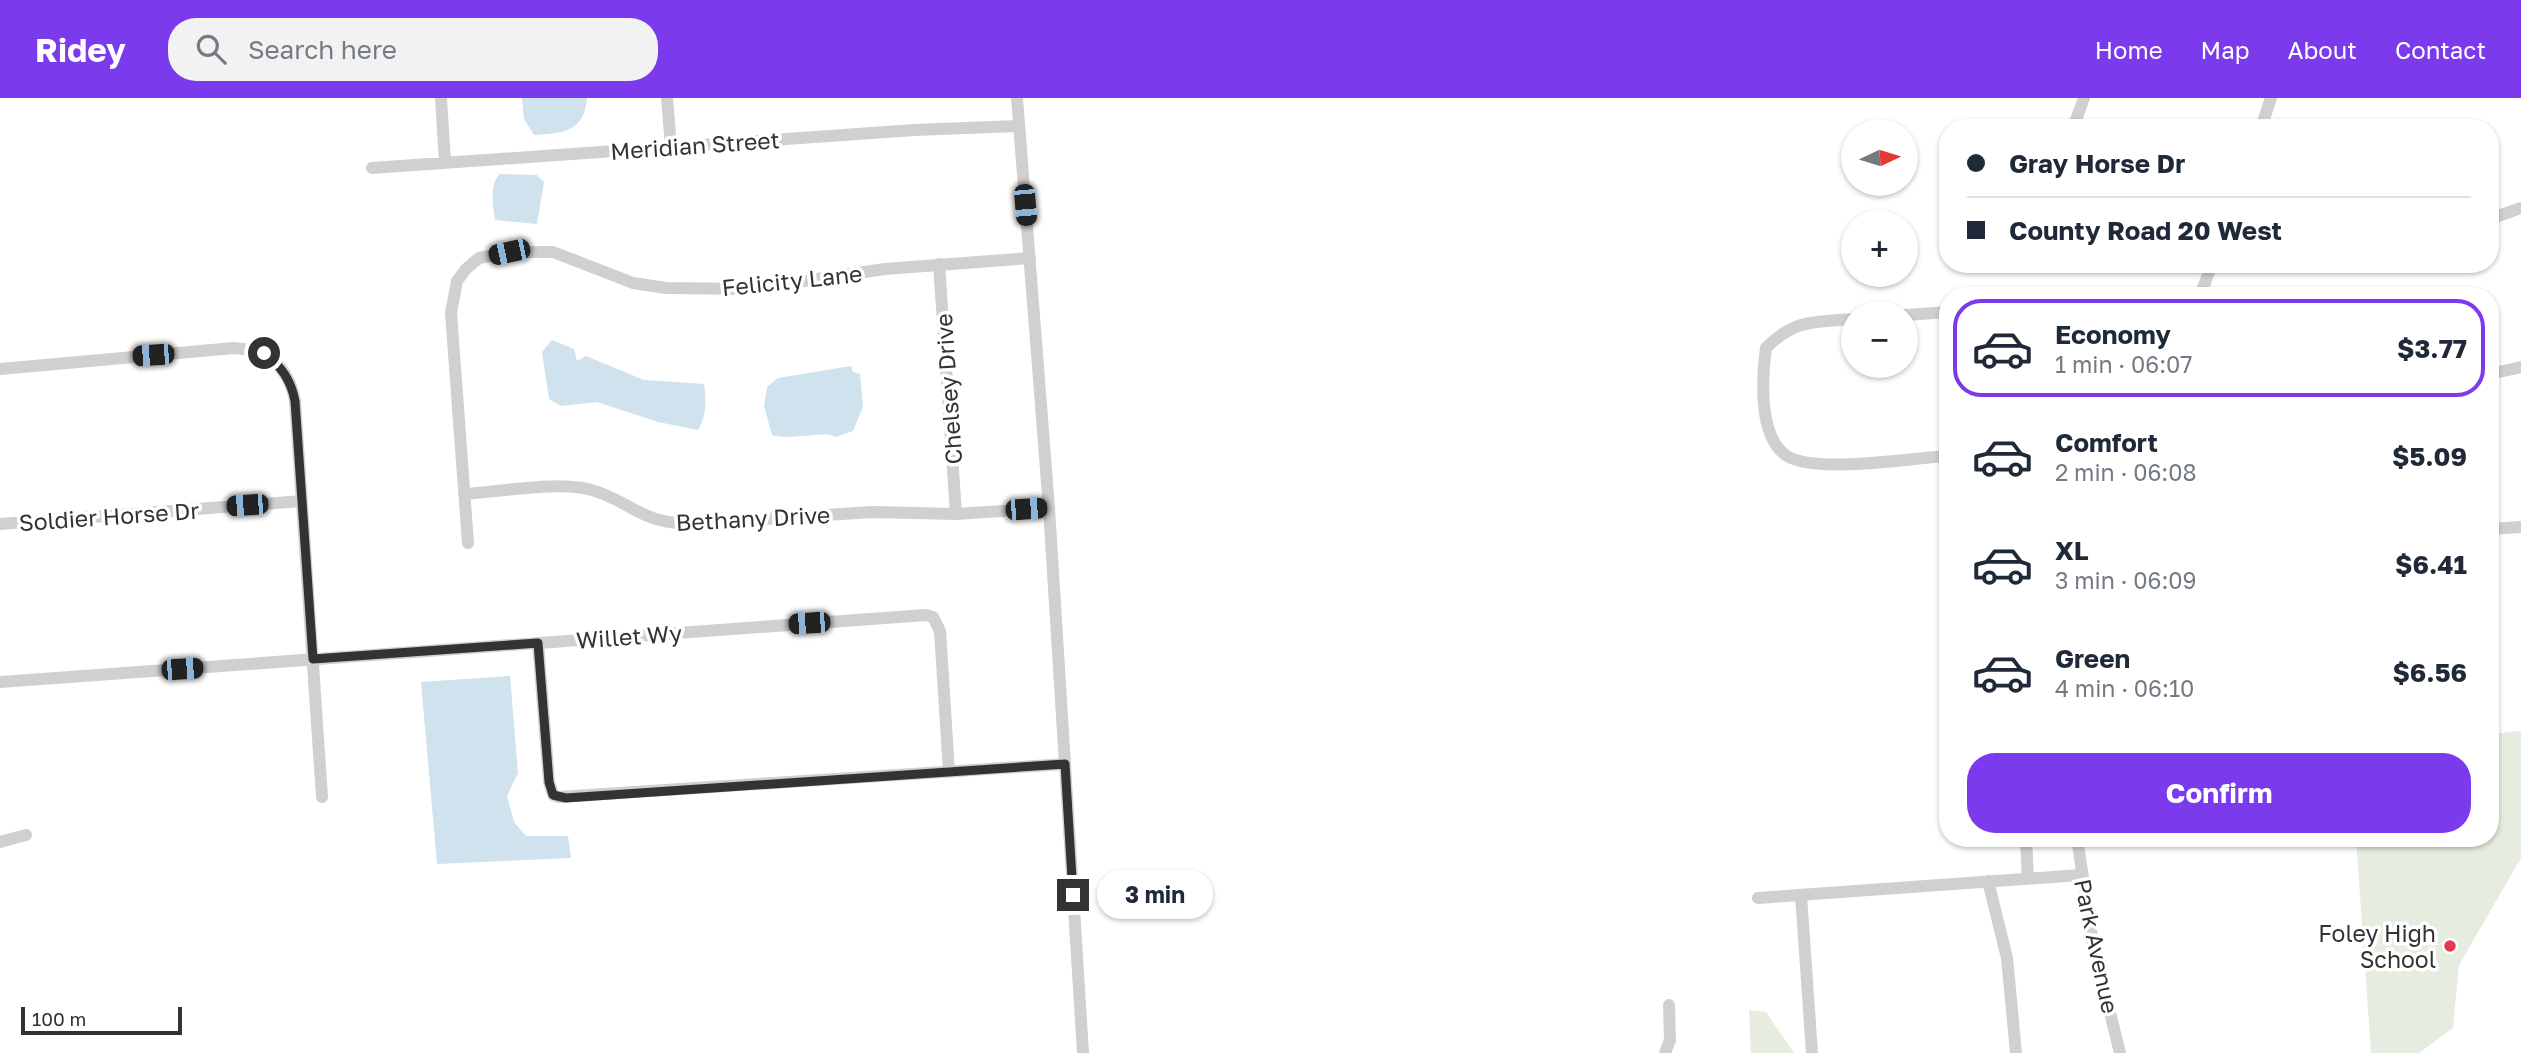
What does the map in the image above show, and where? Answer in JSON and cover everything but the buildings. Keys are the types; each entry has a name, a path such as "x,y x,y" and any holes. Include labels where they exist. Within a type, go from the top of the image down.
{"street":[{"path":"441,98 445,162"},
{"path":"667,98 671,147"},
{"path":"1017,98 1049,508 1083,1053"},
{"path":"2076,119 2084,98"},
{"path":"2264,119 2271,98"},
{"name":"Meridian Street","path":"372,167 1019,126"},
{"path":"2499,216 2521,208"},
{"name":"Felicity Lane","path":"468,543 451,313 457,281 479,258 509,252 553,252 633,283 666,288 749,289 939,264 1030,258"},
{"name":"Chelsey Drive","path":"939,264 956,514"},
{"path":"1918,314 1939,313"},
{"path":"1841,320 1805,322 1789,327 1772,335 1766,348 1764,381 1768,427 1780,459 1815,465 1939,457"},
{"path":"0,369 234,348 264,353 282,368 293,390 322,797"},
{"path":"2499,372 2521,367"},
{"name":"Bethany Drive","path":"464,494 577,488 597,491 659,522 687,524 872,512 956,514 1049,508"},
{"name":"Soldier Horse Dr","path":"0,524 302,501"},
{"path":"2499,528 2521,527"},
{"name":"Willet Wy","path":"0,682 918,615 933,617 940,631 949,772"},
{"path":"538,643 549,782 553,795 558,797 1065,764"},
{"path":"0,842 26,835"},
{"path":"2026,847 2028,878"},
{"name":"Park Avenue","path":"2078,847 2093,944 2120,1053"},
{"path":"1758,898 2081,875"},
{"path":"1988,881 2007,958 2016,1053"},
{"path":"1801,895 1812,1053"},
{"path":"1665,1053 1670,1040 1669,1004"}],"shaded area":[{"name":"Foley High School","path":"2521,731 2521,858 2459,965 2453,1028 2419,1053 2371,1053 2357,847 2499,847 2499,733"},
{"path":"1749,1010 1766,1012 1794,1053 1751,1053"}],"water":[{"path":"522,98 587,98 582,118 577,124 563,131 534,135 524,119"},
{"path":"500,174 537,175 544,182 537,224 495,220 493,189"},
{"path":"552,340 574,349 577,361 586,356 644,380 704,384 705,401 701,425 698,430 658,422 597,402 561,406 549,399 542,352"},
{"path":"851,366 853,372 860,374 863,407 853,431 836,437 772,435 764,406 767,387 778,378"},
{"path":"510,676 518,773 507,796 514,822 526,836 568,836 571,858 437,864 421,682"}],"place":[{"name":"Foley High School","path":"2450,946"}],"route":[{"path":"264,353 282,368 293,390 295,401 313,659 538,643 549,782 553,795 558,797 1065,764 1073,895"}]}
